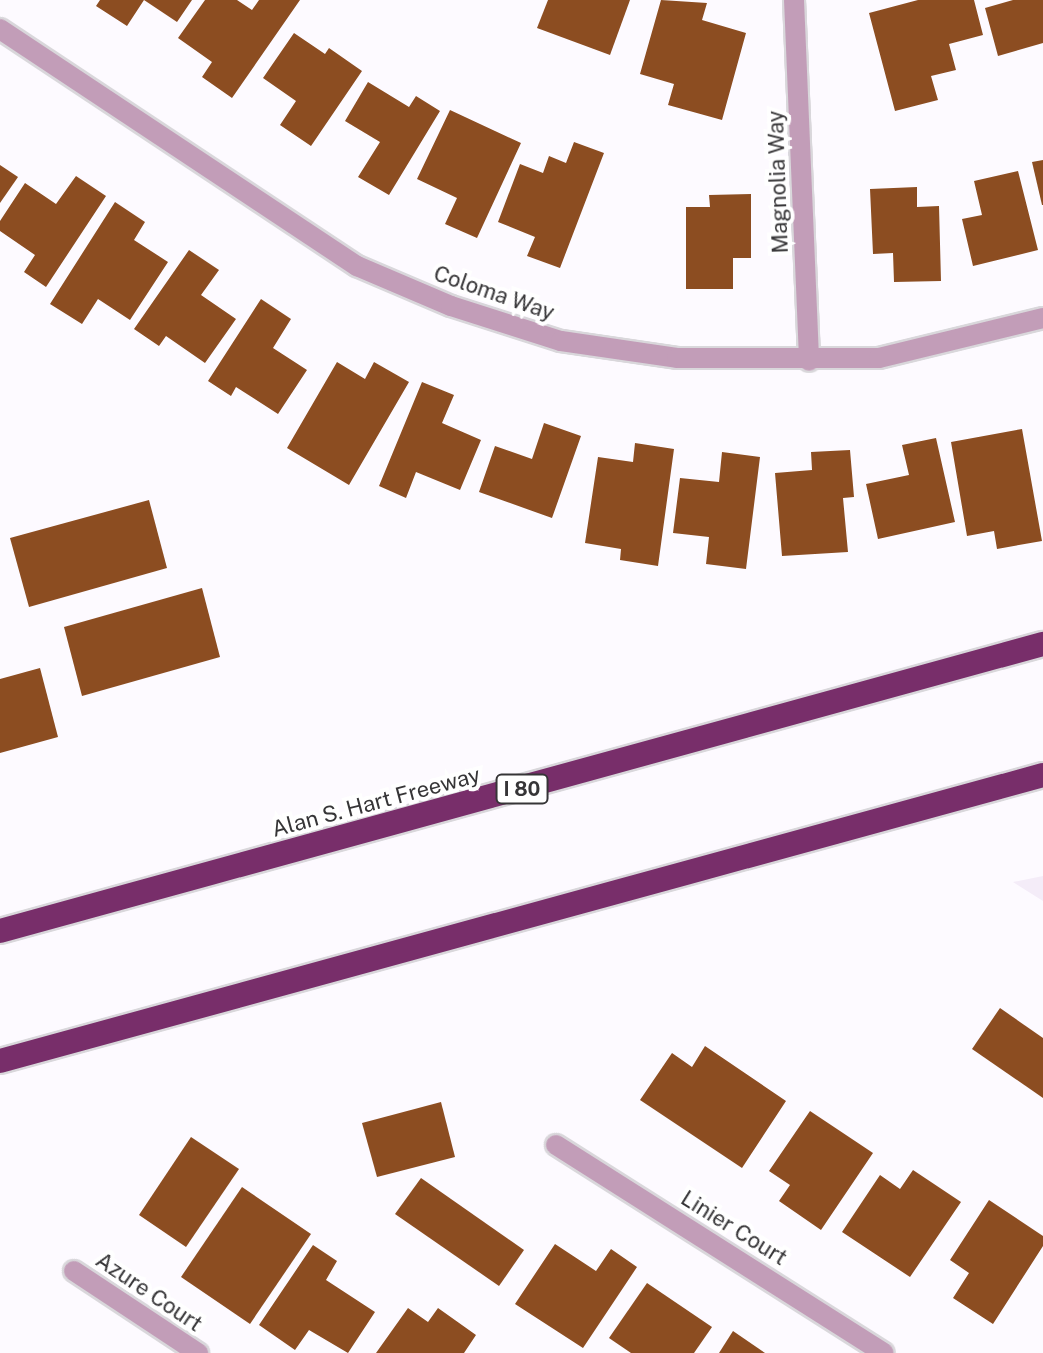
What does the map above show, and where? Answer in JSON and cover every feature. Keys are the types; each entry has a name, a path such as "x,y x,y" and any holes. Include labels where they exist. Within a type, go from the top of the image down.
{"highway":[{"name":"Alan S. Hart Freeway","path":"0,931 1043,644"},
{"path":"0,1061 1043,775"}],"street":[{"name":"Magnolia Way","path":"794,0 809,361"},
{"name":"Coloma Way","path":"0,29 357,266 451,306 561,341 677,358 809,361 879,358 1043,318"},
{"name":"Linier Court","path":"556,1145 884,1353"},
{"name":"Azure Court","path":"74,1271 198,1353"}],"shaded area":[{"path":"1043,876 1043,901 1013,882"}],"building":[{"path":"100,0 144,0 127,26 96,6"},
{"path":"144,0 192,0 177,22"},
{"path":"205,0 237,0 252,10 259,0 300,0 232,98 202,77 212,62 178,38"},
{"path":"548,0 630,0 610,55 537,28"},
{"path":"661,0 707,3 702,20 746,33 722,120 668,105 674,84 640,74"},
{"path":"918,0 974,0 983,35 949,44 956,70 931,76 938,100 895,111 869,13"},
{"path":"1013,0 1043,0 1043,43 998,56 985,8"},
{"path":"294,33 325,54 329,48 362,71 311,146 280,125 296,101 263,78"},
{"path":"368,82 409,107 416,96 440,111 389,195 358,177 380,142 345,121"},
{"path":"450,110 521,143 477,238 445,224 457,198 417,179"},
{"path":"574,142 604,153 560,268 527,256 535,237 498,222 520,164 543,173 549,156 566,163"},
{"path":"1043,160 1043,205 1042,205 1032,162"},
{"path":"0,165 18,177 0,203"},
{"path":"1018,171 1038,250 973,266 962,219 982,215 974,181"},
{"path":"76,176 106,196 46,287 24,272 35,255 0,231 0,221 25,183 56,204"},
{"path":"917,187 917,207 939,206 941,281 894,282 893,253 873,254 870,189"},
{"path":"751,194 751,258 733,258 733,289 686,289 686,207 710,207 709,195"},
{"path":"115,202 145,222 134,240 168,262 130,320 98,299 82,324 50,304"},
{"path":"189,250 219,270 201,295 236,319 205,363 166,336 159,346 134,329"},
{"path":"261,299 291,319 273,348 307,370 278,414 236,387 231,396 208,381"},
{"path":"337,362 365,379 374,362 409,382 349,485 287,448"},
{"path":"422,382 454,395 442,423 481,440 460,490 416,472 406,498 379,486"},
{"path":"544,423 581,436 552,518 479,492 495,446 532,459"},
{"path":"1022,429 1042,541 997,549 994,531 967,536 951,442"},
{"path":"936,438 955,522 878,539 866,484 909,475 902,445"},
{"path":"635,443 674,449 658,566 620,560 621,549 585,543 598,457 633,462"},
{"path":"850,450 854,497 843,498 848,552 782,556 775,473 812,470 811,452"},
{"path":"722,452 760,457 746,569 706,564 709,537 673,533 680,478 719,482"},
{"path":"149,500 167,568 29,607 10,538"},
{"path":"202,588 220,657 82,696 64,627"},
{"path":"40,668 58,737 0,753 0,679"},
{"path":"1000,1008 1043,1038 1043,1098 972,1049"},
{"path":"705,1046 786,1101 742,1168 640,1100 672,1053 692,1067"},
{"path":"441,1102 455,1157 377,1177 362,1123"},
{"path":"810,1111 873,1153 821,1230 779,1201 790,1185 769,1171"},
{"path":"191,1137 239,1169 186,1247 139,1215"},
{"path":"913,1170 961,1202 910,1277 842,1232 880,1175 900,1189"},
{"path":"421,1178 524,1250 499,1286 395,1214"},
{"path":"242,1187 311,1234 250,1324 181,1277"},
{"path":"989,1200 1043,1236 1043,1246 993,1324 953,1298 969,1273 950,1260"},
{"path":"555,1244 596,1271 611,1249 637,1267 583,1348 515,1304"},
{"path":"313,1245 337,1261 326,1280 375,1312 348,1353 309,1330 295,1350 259,1325"},
{"path":"647,1283 712,1327 694,1353 631,1353 609,1338"},
{"path":"408,1308 428,1322 438,1308 476,1335 464,1353 376,1353"},
{"path":"733,1331 765,1353 719,1353"}]}
